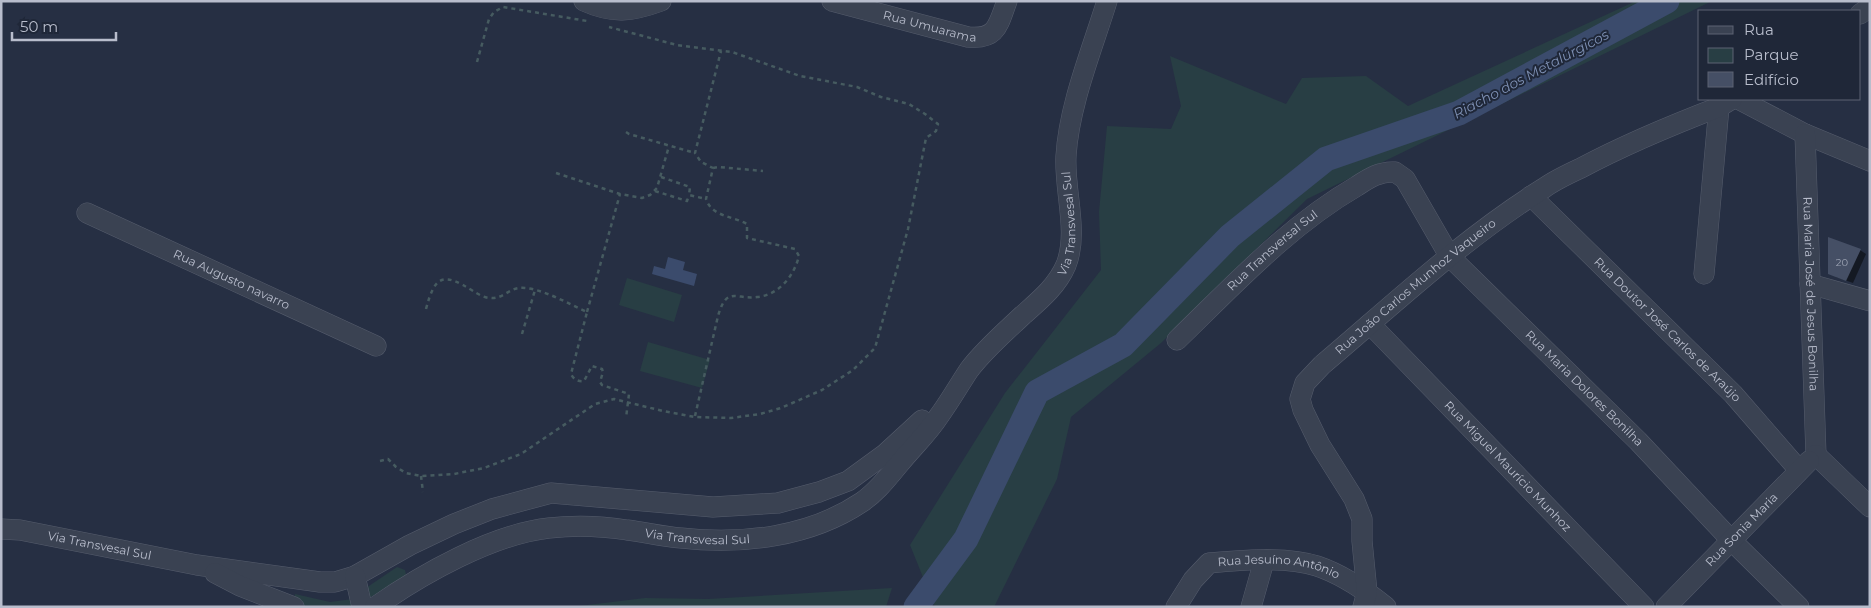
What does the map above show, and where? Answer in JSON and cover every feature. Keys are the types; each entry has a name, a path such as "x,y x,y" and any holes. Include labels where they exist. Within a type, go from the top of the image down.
{"street":[{"path":"584,1 621,11 637,10 660,1"},
{"name":"Rua Umuarama","path":"832,1 978,38 987,37 994,32 1007,1"},
{"name":"Via Transvesal Sul","path":"375,607 410,582 497,540 548,528 584,526 624,529 680,538 715,540 779,536 820,524 847,511 864,500 882,485 938,418 978,360 1004,332 1052,289 1066,264 1072,236 1067,200 1066,158 1069,122 1107,1"},
{"path":"1740,100 1805,134 1870,161"},
{"path":"1704,274 1726,103"},
{"name":"Rua João Carlos Munhoz Vaqueiro","path":"1365,599 1362,519 1354,499 1320,445 1303,410 1300,399 1305,383 1322,365 1497,218 1546,186 1625,145 1726,103"},
{"name":"Rua Maria José de Jesus Bonilha","path":"1805,134 1816,455"},
{"name":"Rua Maria Dolores Bonilha","path":"1379,173 1395,172 1405,179 1450,257 1638,441 1732,541 1799,607"},
{"name":"Rua Transversal Sul","path":"1177,340 1264,255 1308,218 1347,191 1379,173"},
{"name":"Rua Doutor José Carlos de Araújo","path":"1531,196 1732,394 1799,470"},
{"name":"Rua Augusto navarro","path":"87,212 376,346"},
{"path":"1810,284 1870,301"},
{"name":"Rua Miguel Maurício Munhoz","path":"1370,324 1634,603"},
{"name":"Via Transvesal Sul","path":"1,529 20,530 197,565 320,582 335,582 355,576 410,545 454,524 492,509 551,493 713,507 778,502 819,492 848,481 885,454 931,414 946,405"},
{"path":"1816,455 1870,507"},
{"name":"Rua Sonia Maria","path":"1666,607 1799,470 1816,455"},
{"path":"819,492 820,524"},
{"path":"410,545 410,582"},
{"path":"1252,607 1264,561"},
{"name":"Rua Jesuíno Antônio","path":"1176,607 1193,580 1210,563 1264,561 1296,562 1316,566 1365,599 1386,607"},
{"name":"Via Transvesal Sul","path":"197,565 240,586 294,607"},
{"path":"355,576 362,607"}],"path":[{"path":"477,62 489,19 494,12 503,6 588,22"},
{"path":"380,462 388,459 406,473 421,476 454,474 484,468 521,454 595,404 614,399 695,417 731,418 760,414 781,408 822,390 853,370 875,348 908,229 926,138 938,128 938,124 909,104 880,97 857,87 800,76 756,59 677,44 605,26"},
{"path":"695,154 721,51"},
{"path":"626,132 695,154 701,162 713,168 763,171"},
{"path":"556,173 620,194 642,198 655,191 661,177 669,146"},
{"path":"695,417 718,316 724,301 734,295 757,297 780,288 793,273 799,256 795,250 747,238 747,224 715,212 709,207 706,200 713,168"},
{"path":"655,191 687,201 690,187 661,177"},
{"path":"620,194 571,374 574,379 584,381 592,366 602,369 600,382 602,385 627,392 629,396 626,418"},
{"path":"689,195 706,200"},
{"path":"426,309 434,286 446,279 459,282 482,296 490,298 497,298 518,288 527,287 587,312"},
{"path":"522,334 535,290"},
{"path":"421,476 423,492"}],"green space":[{"path":"1636,1 1712,1 1307,199 1161,343 1071,417 1057,479 994,607 935,607 910,545 1005,393 1101,270 1099,212 1107,126 1171,129 1181,106 1170,56 1286,104 1302,78 1366,76 1408,106"},
{"path":"627,278 682,295 674,322 619,305"},
{"path":"648,342 710,360 702,388 640,371"},
{"path":"397,567 405,570 406,575 382,592 368,598 366,588"},
{"path":"892,588 886,607 571,607 645,598 708,599"},
{"path":"295,594 330,602 353,599 360,607 307,607 294,602"}],"water":[{"path":"668,257 685,262 683,270 697,274 694,286 652,274 654,266 665,269"}],"building":[{"path":"1828,237 1861,249 1846,281 1828,274"}],"waterway":[{"name":"Riacho dos Metalúrgicos","path":"916,607 966,539 1037,392 1123,345 1230,236 1326,159 1459,113 1667,1"}]}
